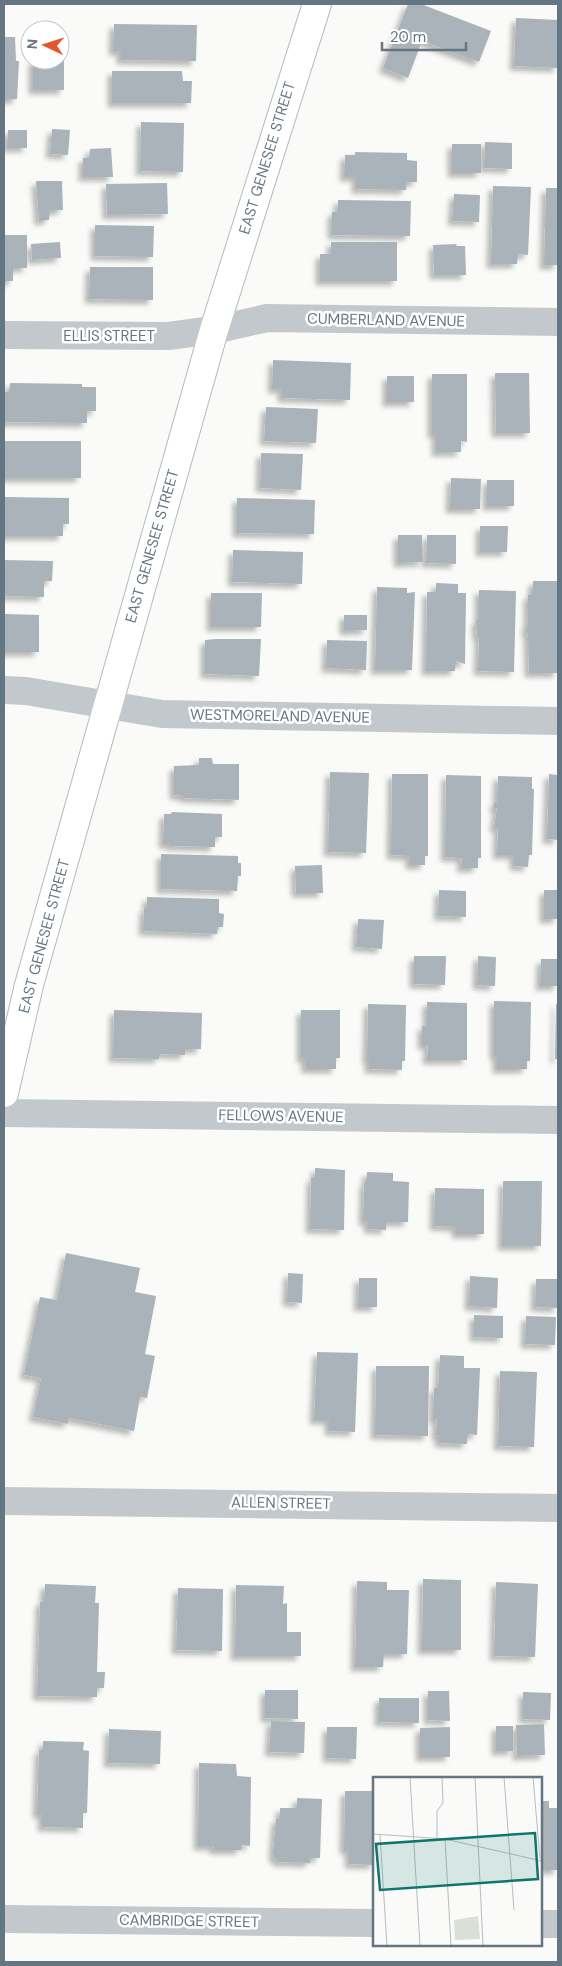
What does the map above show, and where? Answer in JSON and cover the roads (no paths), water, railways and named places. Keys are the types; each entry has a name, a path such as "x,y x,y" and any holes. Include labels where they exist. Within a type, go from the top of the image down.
{"main road":[{"name":"EAST GENESEE STREET","path":"4,1093 29,985 214,330 317,4"}],"street":[{"name":"CUMBERLAND AVENUE","path":"214,330 267,318 558,322"},
{"name":"ELLIS STREET","path":"4,335 138,337 168,336 214,330"},
{"name":"WESTMORELAND AVENUE","path":"4,690 26,690 162,714 558,721"},
{"name":"FELLOWS AVENUE","path":"4,1113 558,1120"},
{"name":"ALLEN STREET","path":"4,1501 558,1508"},
{"name":"CAMBRIDGE STREET","path":"4,1919 373,1923"},
{"path":"542,1924 558,1924"}]}
